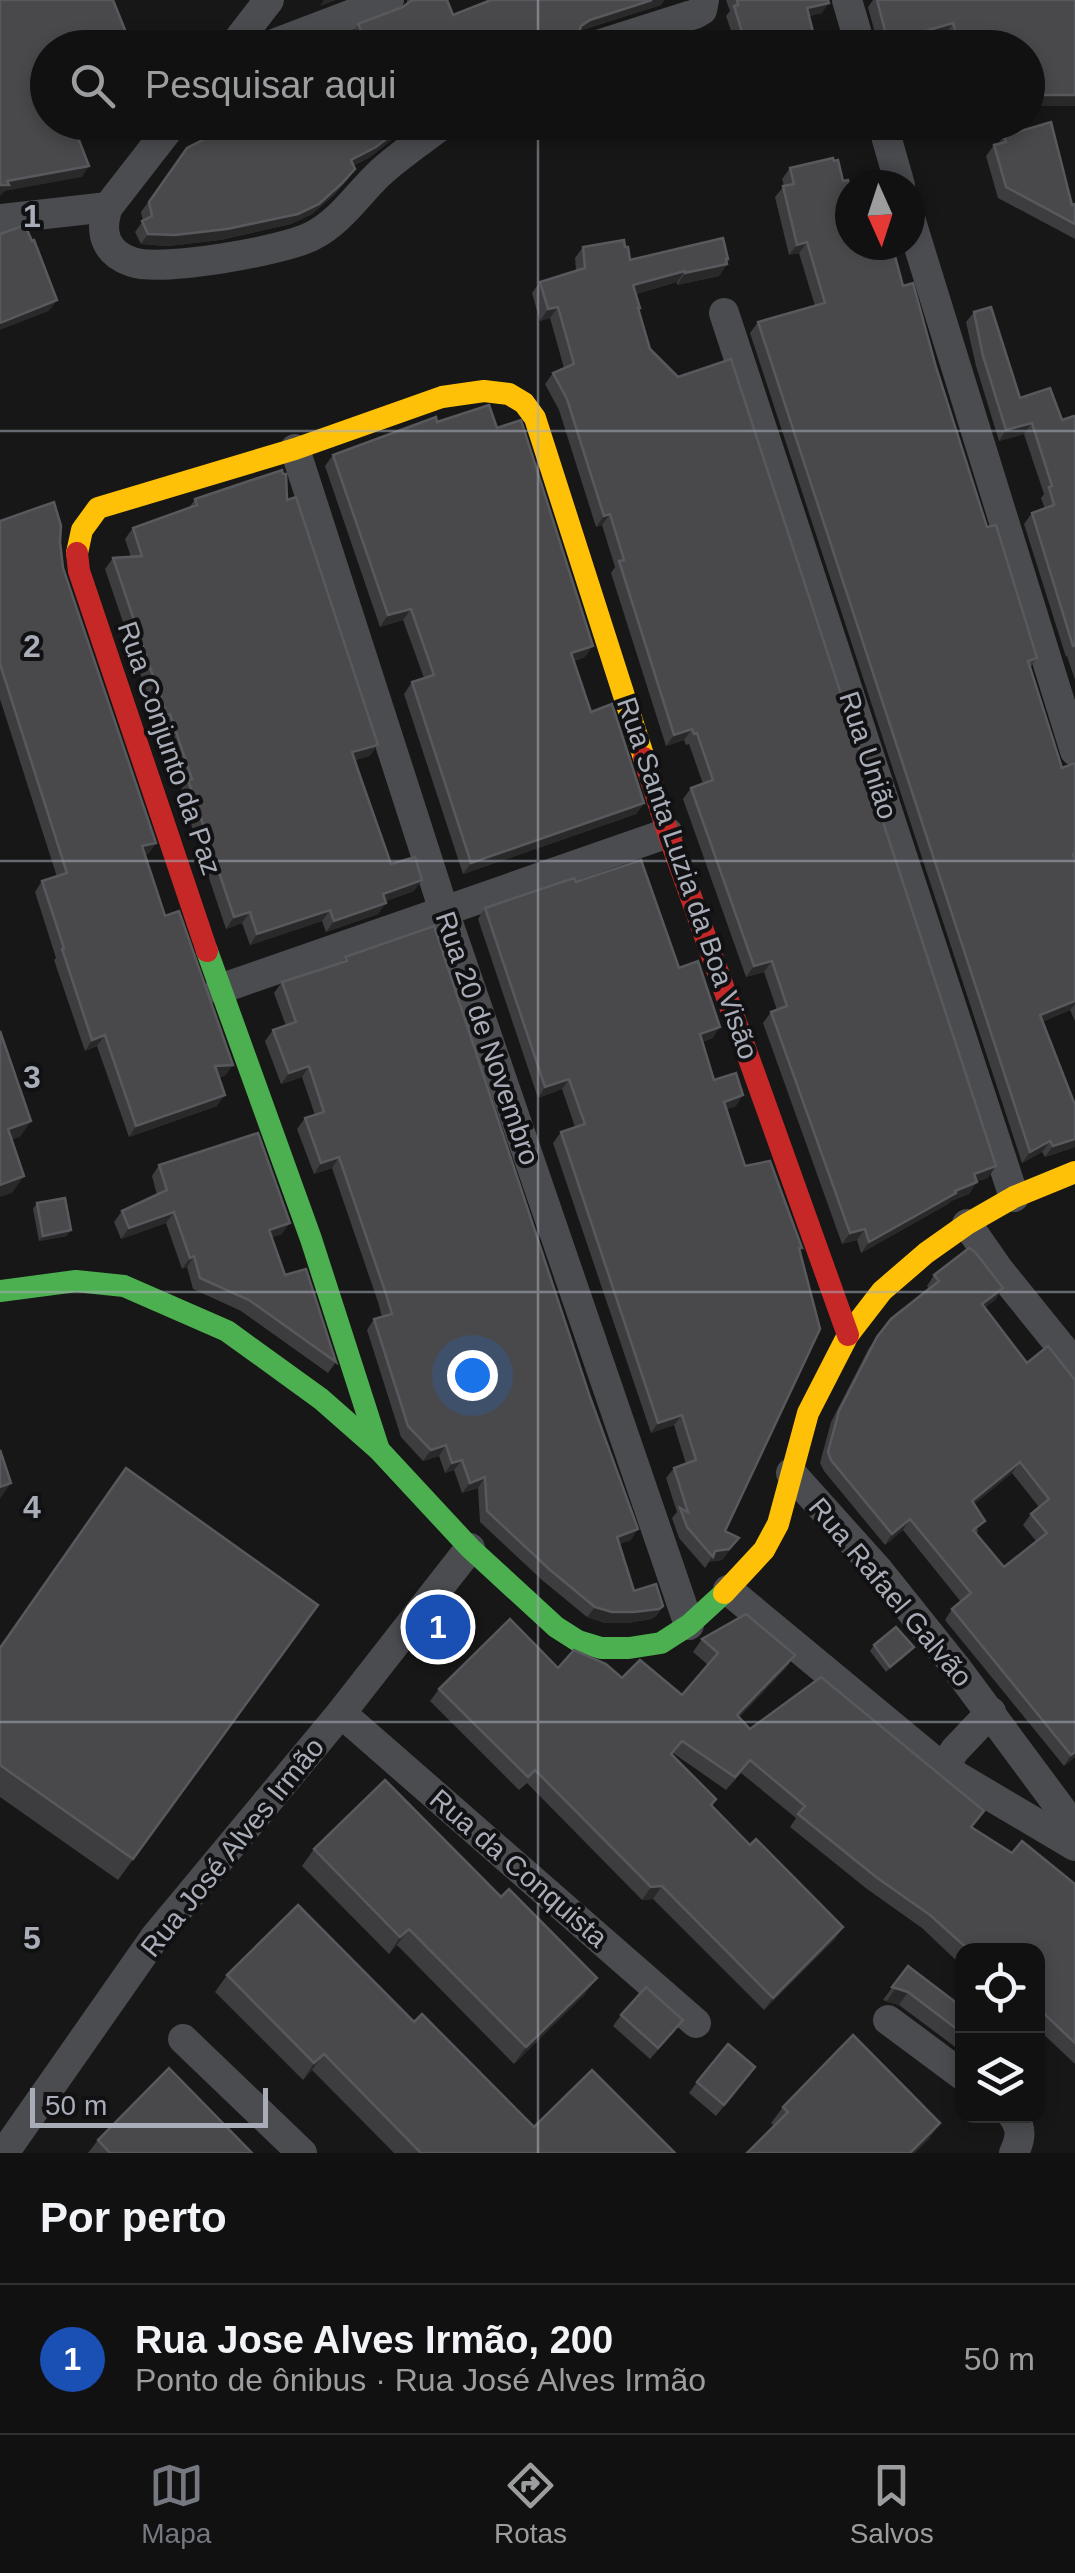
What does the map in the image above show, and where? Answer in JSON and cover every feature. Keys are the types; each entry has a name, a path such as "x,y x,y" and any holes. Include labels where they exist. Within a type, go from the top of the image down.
{"street":[{"path":"246,30 269,0"},
{"path":"310,30 389,0"},
{"path":"645,30 695,14 702,10 704,0"},
{"path":"847,0 856,30"},
{"path":"161,140 105,215 105,240 134,263 204,261 276,248 310,237 330,224 380,173 423,140"},
{"path":"887,140 896,170"},
{"path":"0,219 105,215"},
{"path":"923,260 1075,751"},
{"name":"Rua União","path":"724,313 1014,1197"},
{"name":"Rua Conjunto da Paz","path":"379,1450 311,1239 220,989 85,589 76,551 78,535 98,508 295,448 442,397 484,391 509,394 524,404 534,418"},
{"name":"Rua Santa Luzia da Boa Visão","path":"534,418 668,833 848,1335"},
{"name":"Rua 20 de Novembro","path":"295,448 444,911 689,1624"},
{"path":"220,989 668,833"},
{"path":"0,1291 76,1282 124,1286 227,1331 321,1399 379,1450 470,1548 556,1628 601,1648 629,1648 661,1643 689,1624 728,1590 764,1550 778,1524 808,1413 848,1335 882,1291 967,1224 1014,1197 1075,1172"},
{"path":"967,1224 1075,1364"},
{"name":"Rua Rafael Galvão","path":"791,1473 879,1570 1075,1828"},
{"name":"Rua José Alves Irmão","path":"4,2153 155,1936 341,1713 470,1548"},
{"path":"728,1590 943,1768 1075,1846"},
{"name":"Rua Rafael Galvão","path":"943,1768 990,1712"},
{"name":"Rua da Conquista","path":"341,1713 696,2023"},
{"path":"888,2020 955,2069"},
{"path":"184,2038 302,2153"},
{"path":"1014,2153 1021,2139 1018,2123"}],"building":[{"path":"0,0 113,0 125,30 30,30 30,140 79,140 89,166 0,185"},
{"path":"412,0 447,0 453,15 491,0 652,0 590,20 580,30 361,30 358,24"},
{"path":"737,0 829,3 807,8 812,30 741,30 734,6 738,5"},
{"path":"877,0 1075,0 1075,95 1045,95 1045,30 955,30 953,23 929,30 885,30"},
{"path":"1051,122 1072,205 1075,204 1075,224 1006,187 994,145 1005,140 1045,140 1045,124"},
{"path":"203,140 385,140 351,160 355,169 341,184 319,204 298,214 227,229 148,234 142,221 152,216 149,202 187,148"},
{"path":"838,160 835,260 896,260 903,286 913,283 987,527 996,525 1037,658 1028,661 1062,768 1075,763 1075,1001 1040,1015 1075,1105 1075,1139 1053,1146 1050,1141 1030,1152 758,322 825,303 807,242 797,245 783,186 794,184 790,168"},
{"path":"25,225 57,300 0,323 0,234"},
{"path":"723,238 727,264 633,285 650,349 678,377 731,359 996,1166 974,1174 977,1182 869,1242 865,1229 850,1233 771,1012 787,1006 772,961 754,966 691,788 713,780 697,733 692,729 674,735 619,561 624,560 610,514 604,516 567,399 553,373 574,364 558,307 548,309 540,282 585,268 583,247 624,240 630,260"},
{"path":"991,307 1020,398 1050,388 1062,420 1075,417 1075,646 1032,513 1054,505 1049,487 1052,486 1032,423 1006,430 983,356 974,312"},
{"path":"489,405 497,428 521,420 593,646 571,653 591,712 612,704 644,803 471,863 412,682 434,675 411,609 388,615 333,455 436,417 437,422"},
{"path":"282,470 286,474 287,500 296,497 378,745 352,752 360,776 391,864 415,857 422,880 383,894 386,903 334,921 330,910 257,934 250,912 234,917 188,780 192,779 113,558 142,556 133,528 197,505 195,499"},
{"path":"54,502 61,526 63,568 156,843 142,846 165,916 179,911 233,1065 215,1066 225,1095 136,1126 105,1035 92,1040 62,949 42,881 67,873 0,664 0,521"},
{"path":"641,860 679,968 698,961 720,1027 700,1034 714,1080 736,1073 743,1095 724,1102 745,1166 770,1161 802,1248 820,1329 725,1531 739,1538 729,1549 715,1551 713,1557 687,1527 680,1508 688,1512 674,1468 696,1460 682,1415 658,1423 561,1132 585,1124 569,1079 545,1087 485,908"},
{"path":"434,926 590,1397 638,1529 617,1537 634,1591 656,1584 663,1606 659,1609 612,1612 595,1607 487,1511 485,1477 470,1483 462,1460 452,1463 446,1445 431,1450 408,1426 374,1319 392,1314 385,1291 339,1157 321,1163 305,1118 324,1112 309,1066 289,1073 273,1030 296,1022 282,982"},
{"path":"0,1031 31,1121 8,1129 24,1176 0,1185"},
{"path":"258,1133 290,1223 269,1230 285,1275 306,1269 336,1362 249,1300 200,1278 174,1212 129,1228 122,1211 167,1190 159,1165"},
{"path":"65,1198 71,1230 43,1236 37,1203"},
{"path":"969,1248 975,1252 1003,1288 982,1304 1027,1363 1048,1346 1075,1380 1075,1752 1071,1755 952,1609 971,1593 910,1519 892,1534 828,1452 839,1411 877,1337 891,1319 939,1281 934,1275","holes":["1020,1462 1049,1499 1031,1514 1047,1533 1004,1567 973,1530 985,1521 972,1501"]},
{"path":"0,1450 11,1483 0,1487"},
{"path":"126,1468 318,1605 133,1859 0,1765 0,1648"},
{"path":"746,1614 795,1655 737,1715 750,1729 821,1677 984,1811 971,1827 1012,1853 1022,1841 1075,1884 1075,2043 1045,2015 1045,1943 961,1943 798,1814 805,1806 750,1760 735,1777 682,1741 671,1754 716,1799 711,1805 750,1845 756,1839 843,1927 773,1998 662,1886 651,1887 535,1770 528,1777 439,1689 510,1619 558,1668 574,1650 606,1664 622,1678 640,1660 682,1695 718,1653 702,1639"},
{"path":"896,1627 914,1647 890,1667 874,1645"},
{"path":"385,1780 501,1897 509,1889 597,1978 526,2047 409,1929 400,1937 314,1849"},
{"path":"298,1905 414,2022 422,2014 534,2127 592,2070 675,2153 421,2153 324,2054 314,2063 227,1975"},
{"path":"908,1966 955,2002 955,2028 908,1992 892,1987"},
{"path":"646,1987 683,2020 658,2048 621,2015"},
{"path":"853,2035 940,2123 910,2153 747,2153 788,2112 783,2107"},
{"path":"728,2044 755,2067 724,2105 697,2082"},
{"path":"169,2068 252,2153 110,2153 98,2140"}],"traffic: fast":[{"path":"207,951 311,1239 379,1450"},
{"path":"0,1291 76,1281 124,1286 227,1331 321,1399 379,1450 470,1548 556,1627 578,1641 601,1648 661,1643 689,1625 724,1593"}],"traffic: slow":[{"path":"77,553 82,530 98,508 295,449 442,397 484,391 509,394 524,403 535,418 644,758"},
{"path":"724,1593 764,1550 778,1524 808,1413 848,1335 882,1291 967,1224 1014,1197 1075,1172"}],"traffic: jam":[{"path":"77,553 79,571 207,951"},
{"path":"644,758 848,1335"}],"place":[{"name":"Rua Jose Alves Irmão, 200","path":"438,1627"}]}
